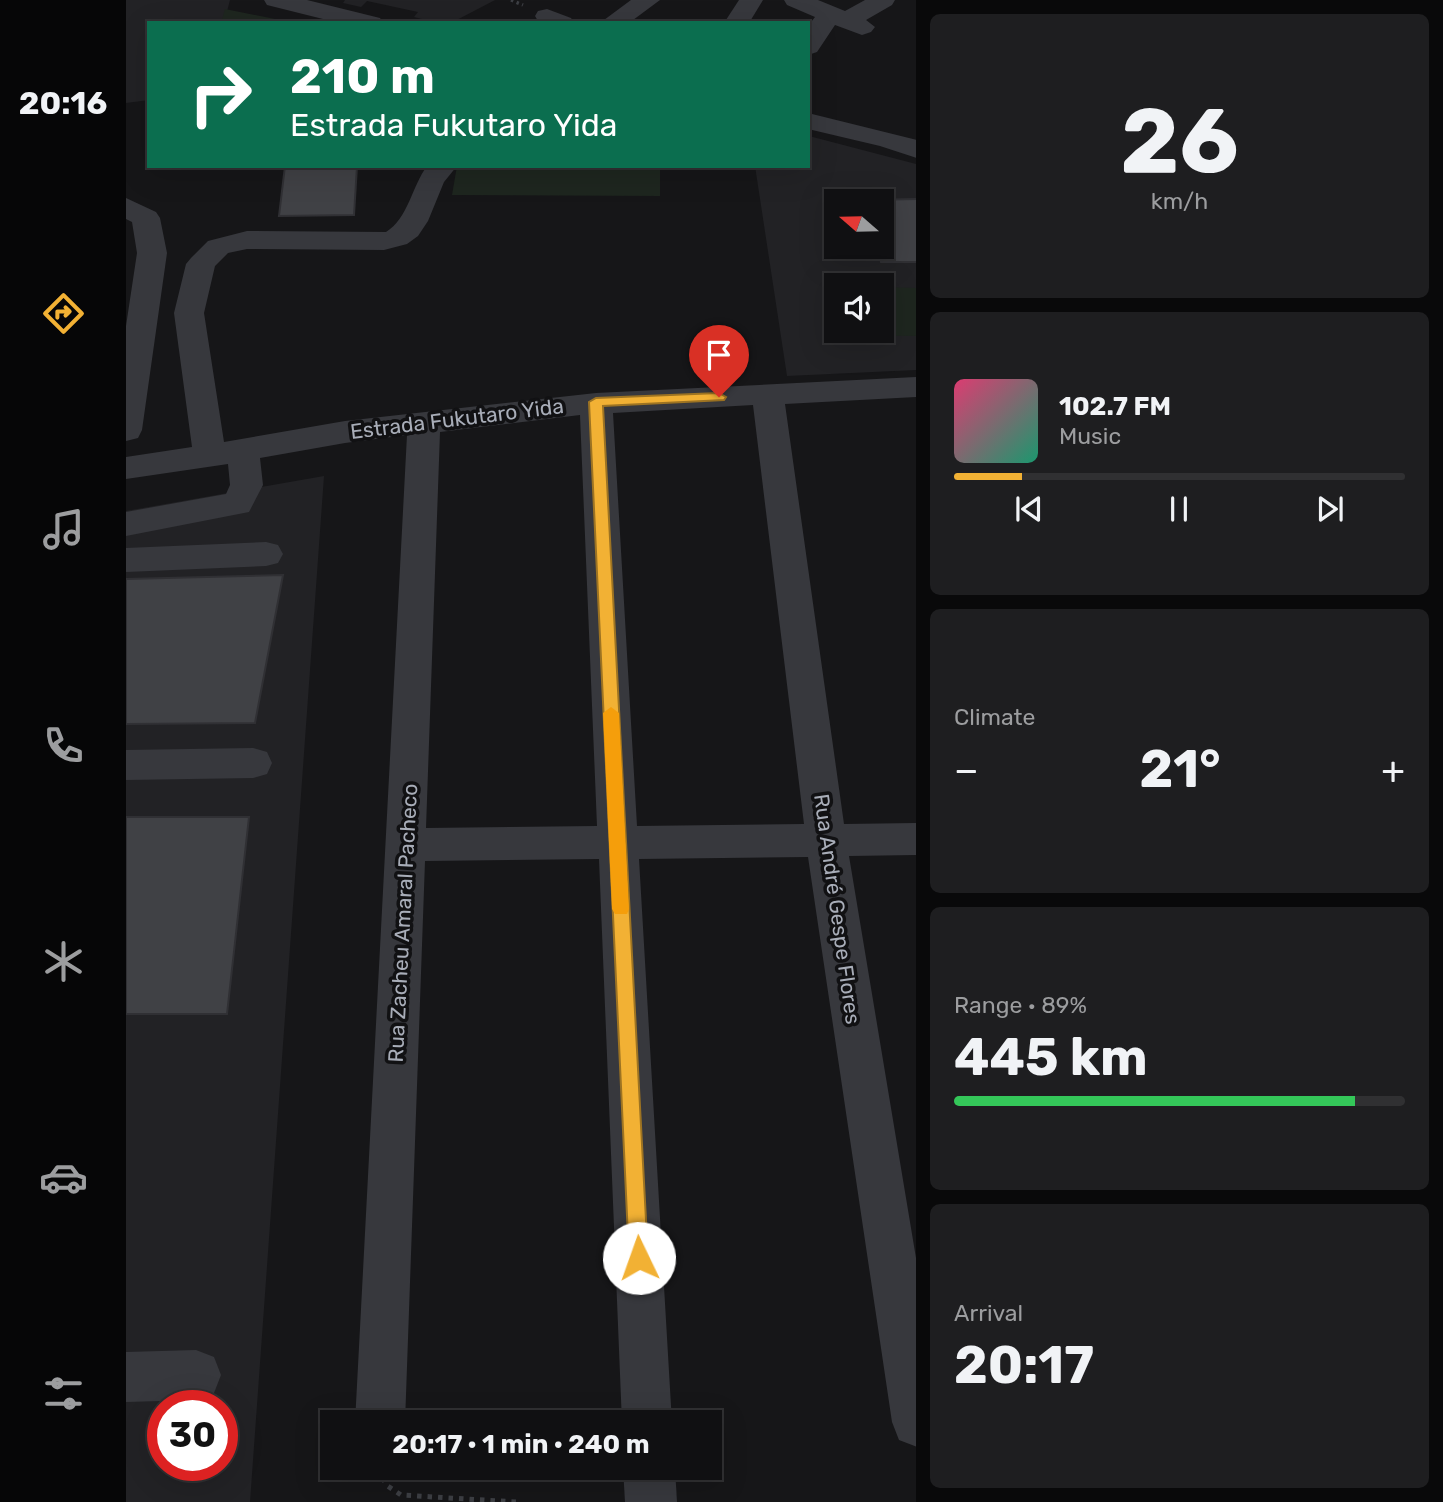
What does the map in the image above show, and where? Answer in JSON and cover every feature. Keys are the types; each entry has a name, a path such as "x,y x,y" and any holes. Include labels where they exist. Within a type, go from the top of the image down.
{"street":[{"path":"276,0 363,21"},
{"path":"737,21 751,0"},
{"path":"796,0 848,21"},
{"path":"810,44 825,20 848,21 883,0"},
{"path":"615,21 639,2"},
{"path":"810,121 889,139 916,151"},
{"path":"810,130 884,148 916,151"},
{"path":"126,524 237,504 246,495 248,484 226,453 190,313 201,264 218,247 247,240 384,241 401,236 412,221 435,172 440,168"},
{"path":"126,207 146,218 152,253 126,430"},
{"name":"Estrada Fukutaro Yida","path":"126,468 345,432 596,402 916,387"},
{"name":"Rua André Gespe Flores","path":"768,395 826,841 916,1422"},
{"path":"596,402 646,1410"},
{"name":"Rua Zacheu Amaral Pacheco","path":"381,1410 424,424"},
{"path":"126,560 266,554"},
{"path":"126,765 253,763"},
{"path":"406,845 618,845 916,839"},
{"path":"126,1377 196,1375"},
{"path":"650,1480 651,1502"}],"path":[{"path":"383,1480 389,1490 401,1495 516,1502"}],"shaded area":[{"path":"126,0 230,0 225,21 147,21 147,100 126,103"},
{"path":"345,0 495,0 455,21 430,21 414,17 418,12 367,1 361,7 343,3"},
{"path":"225,9 285,21 222,21"},
{"path":"810,136 916,164 916,370 787,376 755,168 810,168"},
{"path":"457,168 660,168 660,196 452,195"},
{"path":"894,287 916,288 916,336 894,336"},
{"path":"324,476 250,1502 126,1502 126,511"}],"building":[{"path":"285,168 357,168 354,215 279,216"},
{"path":"894,199 916,199 916,262 881,262 880,259 894,259"},
{"path":"283,575 255,723 126,724 126,579"},
{"path":"126,817 249,817 227,1014 126,1014"}],"slow traffic":[{"path":"611,713 621,909"}],"route":[{"path":"639,1258 596,402 719,397"}]}
